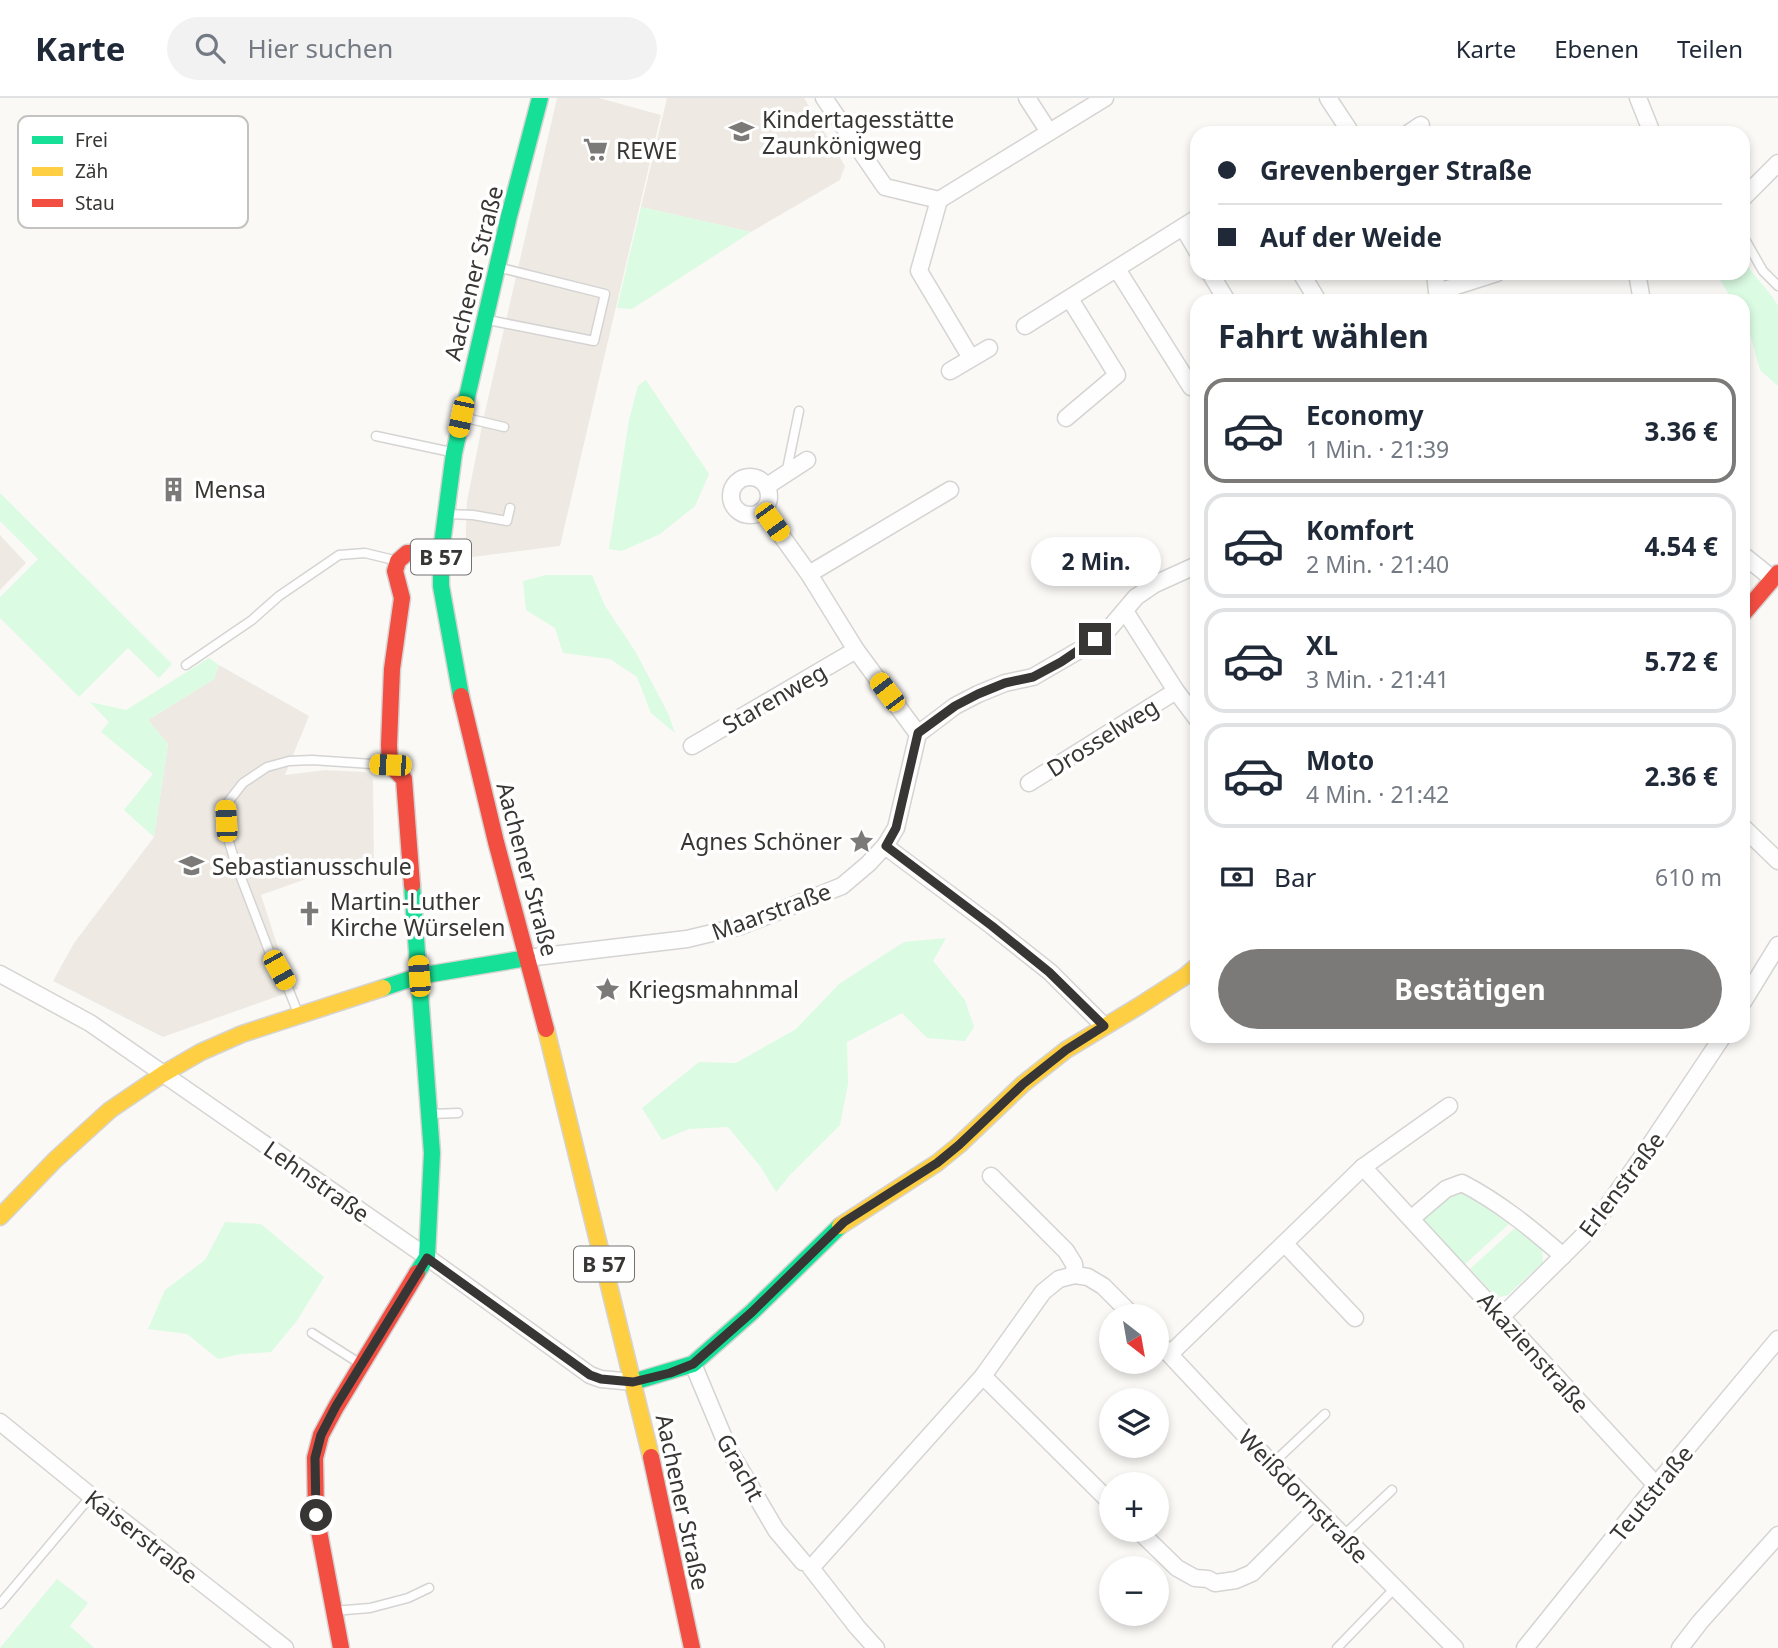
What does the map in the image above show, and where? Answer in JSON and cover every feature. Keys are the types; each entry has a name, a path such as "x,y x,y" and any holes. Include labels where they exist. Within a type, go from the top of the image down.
{"main road":[{"name":"Aachener Straße","path":"540,98 461,417 445,514 441,586 461,698 649,1444 692,1648"},
{"path":"341,1648 316,1515 315,1458 321,1435 336,1406 427,1258 432,1153 419,976 404,779 390,765 388,745 392,669 402,598 395,571 398,561 407,553 441,552"},
{"path":"1750,605 1775,575"},
{"path":"0,1217 55,1160 110,1110 201,1052 299,1014 419,976 527,958"},
{"path":"633,1382 693,1364 752,1312 844,1222 937,1163 1023,1084 1066,1050 1190,972"}],"street":[{"path":"824,98 885,187 939,200"},
{"path":"1027,98 1049,132"},
{"path":"971,358 919,271 939,200 1105,98"},
{"path":"1328,98 1342,126"},
{"path":"1638,98 1649,126"},
{"path":"1750,192 1777,168"},
{"path":"1025,326 1190,223"},
{"path":"1117,269 1190,385"},
{"path":"1445,294 1480,280"},
{"path":"1066,418 1117,375 1070,299"},
{"path":"950,371 989,348"},
{"path":"767,486 807,460"},
{"path":"744,477 757,477 767,486 770,499 764,510 752,515 739,512 731,502 734,485 744,477"},
{"path":"809,574 950,490"},
{"path":"764,510 809,574 856,650 918,733"},
{"path":"1750,559 1775,575"},
{"path":"1104,1026 1040,964 886,846 896,828 918,733 955,706 978,694 1005,683 1033,677 1061,662 1108,630 1136,597 1155,583 1190,568"},
{"name":"Drosselweg","path":"1125,611 1190,710"},
{"name":"Starenweg","path":"692,746 856,650"},
{"name":"Drosselweg","path":"1029,783 1175,691"},
{"path":"1750,834 1778,861"},
{"name":"Maarstraße","path":"527,958 687,939 741,926 842,886 886,846"},
{"path":"1750,991 1778,945"},
{"name":"Lehnstraße","path":"0,974 90,1023 590,1375 601,1379 633,1382"},
{"name":"Erlenstraße","path":"1501,1317 1594,1225 1718,1043"},
{"path":"1170,1354 1363,1167 1449,1106"},
{"name":"Akazienstraße","path":"1363,1167 1656,1485"},
{"path":"991,1176 1066,1251 1074,1264 1075,1275"},
{"path":"1412,1219 1446,1189 1462,1183 1503,1208 1563,1256"},
{"path":"1285,1244 1355,1318"},
{"path":"807,1565 983,1376 1043,1293 1059,1279 1075,1275 1088,1278 1103,1286 1121,1304"},
{"name":"Teutstraße","path":"1525,1648 1778,1339"},
{"name":"Weißdornstraße","path":"1170,1354 1316,1510 1455,1648"},
{"name":"Gracht","path":"693,1364 729,1450 776,1530 876,1648"},
{"path":"983,1376 1099,1491"},
{"name":"Kaiserstraße","path":"0,1422 285,1648"},
{"path":"1150,1542 1177,1568 1195,1578 1208,1579 1215,1583 1236,1580 1252,1573 1316,1510"},
{"path":"1679,1648 1778,1535"}],"lane":[{"path":"1750,248 1763,271 1778,286"},
{"path":"485,320 594,341 605,294 498,268"},
{"path":"785,474 799,411"},
{"path":"461,417 504,427"},
{"path":"376,436 454,453"},
{"path":"445,514 473,514 507,522 510,508"},
{"path":"186,665 252,620 278,596 339,555 365,553 398,561"},
{"path":"299,1014 271,957 235,862 227,835 225,807 243,783 267,767 289,761 390,765"},
{"path":"428,1114 458,1113"},
{"path":"312,1333 362,1364"},
{"path":"1272,1464 1325,1413"},
{"path":"1343,1537 1392,1490"},
{"path":"0,1604 91,1496"},
{"path":"333,1611 370,1608 408,1598 429,1588"},
{"path":"1337,1648 1395,1588"}],"shaded area":[{"path":"557,98 599,98 661,115 560,546 465,558 467,501 484,416"},
{"name":"Kindertagesstätte Zaunkönigweg","path":"667,98 804,98 845,166 840,180 751,232 641,207"},
{"path":"0,535 26,563 0,590"},
{"name":"Sebastianusschule","path":"219,665 309,716 285,775 325,770 365,772 373,779 374,860 325,879 323,873 261,895 284,966 298,989 163,1037 53,981 74,943 154,837 168,744 148,720 214,679"}],"green space":[{"path":"641,207 751,232 632,309 617,308"},
{"path":"1750,268 1778,306 1778,386 1760,370 1750,334 1750,294 1729,294 1720,280 1750,280"},
{"path":"646,380 709,474 695,506 660,534 622,551 609,549 629,420 638,386"},
{"path":"0,493 172,664 159,678 128,648 79,697 0,618 0,597 38,559 0,521"},
{"path":"546,575 592,575 605,606 635,651 668,713 675,733 651,713 637,677 610,659 563,653 555,628 526,610 523,581"},
{"path":"209,658 219,665 214,679 148,720 168,744 154,837 124,810 153,774 101,732 109,722 90,702 126,710"},
{"path":"946,938 933,961 965,1000 974,1027 965,1041 927,1038 902,1013 847,1042 848,1084 840,1125 776,1192 760,1166 728,1127 689,1129 662,1140 642,1108 699,1062 736,1063 796,1029 839,984 904,942"},
{"path":"1463,1192 1509,1224 1464,1265 1421,1219 1448,1195"},
{"path":"225,1222 261,1224 324,1277 296,1322 271,1352 218,1359 187,1334 148,1329 165,1290 205,1260"},
{"path":"1515,1228 1542,1248 1543,1262 1508,1295 1499,1297 1470,1269"},
{"path":"57,1579 88,1603 70,1626 94,1648 0,1648"}],"traffic: fast":[{"path":"461,696 441,586 441,552 454,453 509,216 540,98"},
{"path":"412,885 432,1153 427,1257 417,1273"},
{"path":"383,988 419,976 527,958"},
{"path":"633,1382 693,1364 752,1312 840,1226"}],"traffic: slow":[{"path":"840,1226 937,1163 1023,1084 1066,1050 1190,972"},
{"path":"0,1217 55,1160 110,1110 163,1074 201,1052 242,1034 383,988"},
{"path":"546,1029 651,1457"}],"traffic: jam":[{"path":"412,885 404,779 390,765 392,669 402,598 395,571 398,561 407,553 441,552"},
{"path":"1750,606 1778,573"},
{"path":"461,696 496,842 546,1029"},
{"path":"341,1648 316,1515 315,1458 321,1435 336,1407 417,1273"},
{"path":"651,1457 692,1648"}],"place":[{"name":"Kindertagesstätte Zaunkönigweg","path":"742,132"},
{"name":"REWE","path":"596,150"},
{"name":"Mensa","path":"174,489"},
{"name":"Agnes Schöner","path":"862,841"},
{"name":"Sebastianusschule","path":"192,866"},
{"name":"Martin-Luther Kirche Würselen","path":"310,914"},
{"name":"Kriegsmahnmal","path":"608,989"}],"route":[{"path":"316,1515 315,1458 321,1435 427,1258 590,1375 601,1379 633,1382 670,1373 693,1364 713,1347 844,1222 937,1163 1023,1084 1066,1050 1104,1026 1049,972 886,846 896,828 918,733 955,706 1005,683 1033,677 1095,639"}]}
